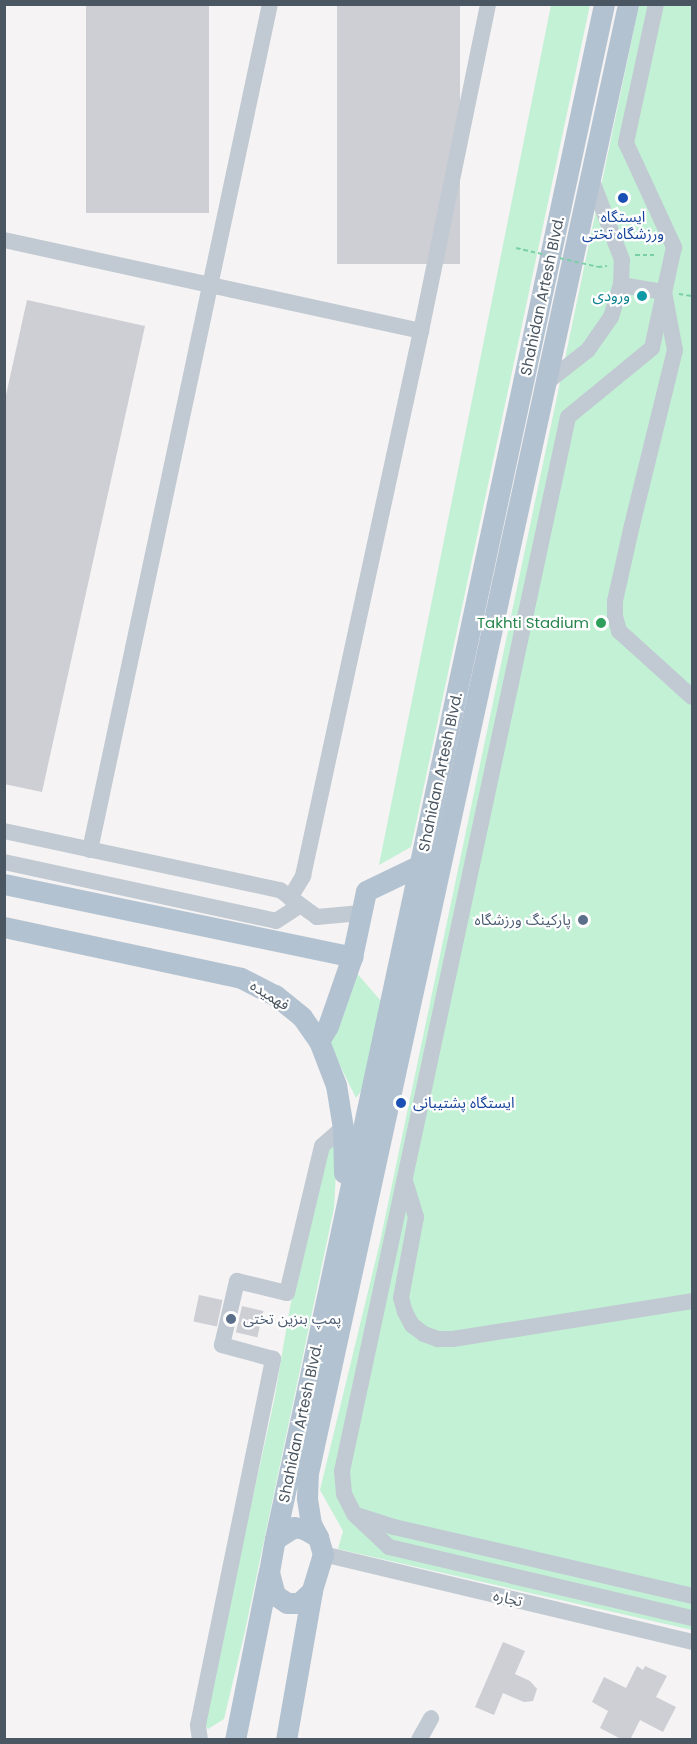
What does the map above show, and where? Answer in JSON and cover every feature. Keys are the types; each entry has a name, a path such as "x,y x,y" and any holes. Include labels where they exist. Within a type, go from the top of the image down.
{"main road":[{"name":"Shahidan Artesh Blvd.","path":"275,1539 604,4"},
{"name":"Shahidan Artesh Blvd.","path":"320,1546 311,1524 307,1498 308,1473 628,4"},
{"path":"319,1041 328,1026 352,957 366,891 420,865"},
{"path":"4,884 352,957"},
{"name":"فهمیده","path":"4,927 241,978 259,986 302,1017 319,1041 336,1085 343,1128 345,1208"},
{"path":"232,1738 275,1539 294,1527 304,1528 320,1546 286,1740"},
{"path":"269,1572 275,1595 287,1603 299,1603 312,1591"}],"street":[{"path":"90,850 212,286 270,4"},
{"path":"4,862 276,921 295,902 303,876 422,331 488,4"},
{"path":"656,4 626,143 674,247 652,348 568,417 342,1471 344,1494 354,1514 389,1547 693,1618"},
{"path":"546,383 588,350 611,317 621,285 622,260 591,178"},
{"path":"4,240 422,331"},
{"path":"621,285 664,292"},
{"path":"664,292 675,350 632,525 615,601 615,616 619,631 693,697"},
{"path":"4,831 280,890 317,917 361,914"},
{"path":"200,1740 198,1725 273,1359 222,1345 237,1281 287,1293 322,1146 343,1128"},
{"path":"405,1180 416,1217 401,1298 412,1325 424,1334 438,1339 453,1339 693,1300"},
{"path":"354,1514 394,1527 693,1596"},
{"name":"تجاره","path":"320,1546 693,1642"},
{"path":"419,1740 431,1718"}],"path":[{"path":"516,248 598,267"}],"green space":[{"path":"551,5 590,5 411,847 379,865"},
{"name":"Takhti Stadium","path":"639,5 692,5 692,1630 338,1549 343,1531 320,1490 380,1242"},
{"path":"354,970 381,1001 364,1087 356,1098 328,1041"},
{"path":"338,1138 334,1208 245,1631 224,1719 208,1729 203,1723 274,1401 290,1307 326,1152"}],"building":[{"path":"86,4 209,4 209,213 86,213"},
{"path":"337,4 460,4 460,264 337,264"},
{"path":"27,300 145,326 42,792 4,784 4,404"},
{"path":"199,1295 222,1300 217,1326 193,1321"},
{"path":"242,1306 263,1311 257,1337 236,1332"},
{"path":"503,1642 525,1651 515,1674 530,1681 537,1689 533,1701 524,1702 503,1693 494,1715 475,1707"},
{"path":"637,1666 643,1670 645,1666 667,1676 656,1697 676,1707 663,1732 640,1720 630,1740 623,1740 600,1728 608,1711 592,1702 604,1677 626,1688"}],"place":[{"name":"ایستگاه ورزشگاه تختی","path":"623,198"},
{"name":"ورودی","path":"642,296"},
{"name":"Takhti Stadium","path":"601,623"},
{"name":"پارکینگ ورزشگاه","path":"583,920"},
{"name":"ایستگاه پشتیبانی","path":"401,1103"},
{"name":"پمپ بنزین تختی","path":"231,1319"}]}
